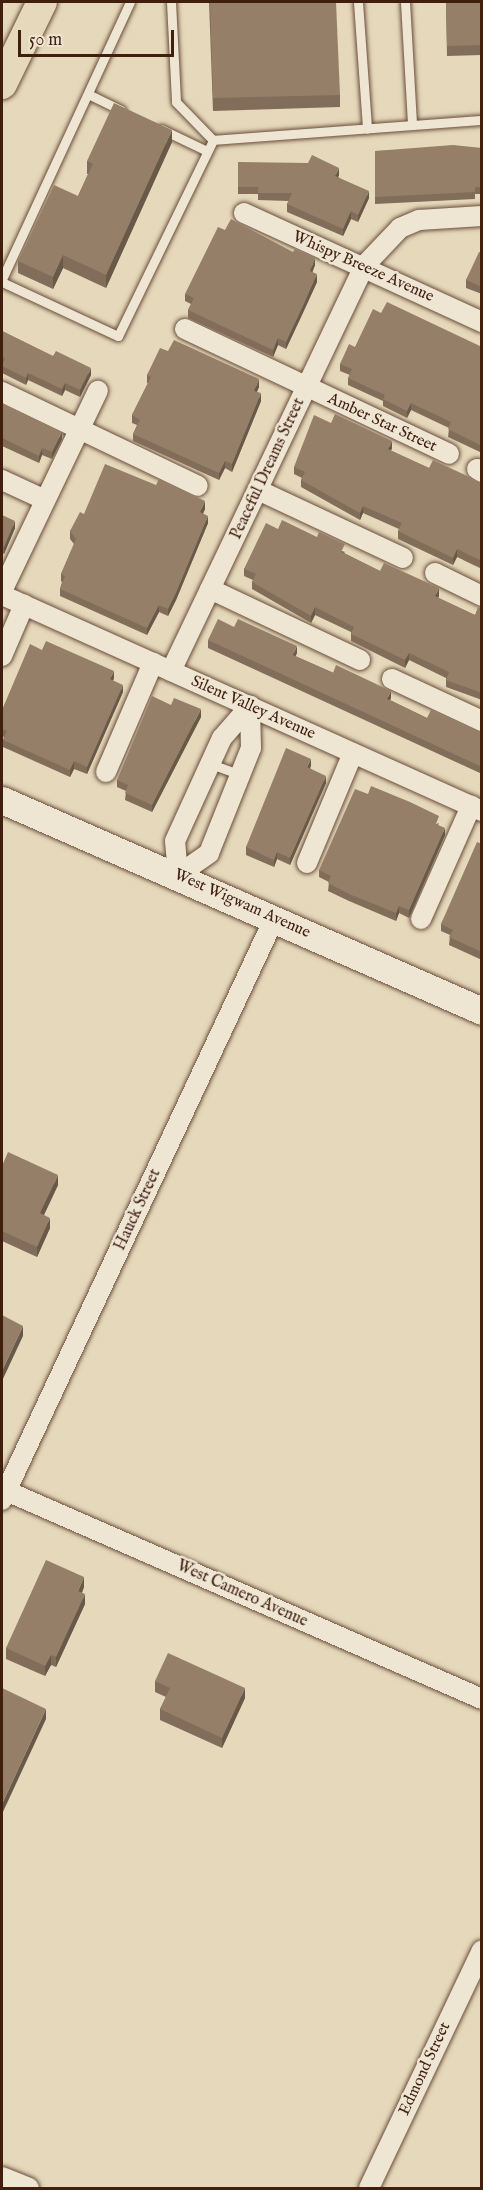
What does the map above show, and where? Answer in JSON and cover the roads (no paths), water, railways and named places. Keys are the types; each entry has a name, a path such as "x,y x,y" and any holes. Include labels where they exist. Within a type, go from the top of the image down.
{"main road":[{"path":"2,84 42,2"}],"street":[{"name":"Whispy Breeze Avenue","path":"244,213 482,322"},
{"name":"Peaceful Dreams Street","path":"171,671 364,266 400,228 418,220 482,216"},
{"name":"Amber Star Street","path":"185,329 449,454"},
{"path":"2,593 98,391"},
{"path":"2,392 198,486"},
{"path":"2,480 45,500"},
{"path":"258,490 403,558"},
{"path":"435,573 482,596"},
{"path":"210,589 360,660"},
{"name":"Silent Valley Avenue","path":"2,593 24,605 476,808 421,919"},
{"path":"2,656 24,605"},
{"path":"106,772 153,663"},
{"path":"392,679 482,721"},
{"path":"178,875 175,841 222,738 250,706"},
{"path":"178,875 209,853 251,748 250,706"},
{"path":"307,863 353,753"},
{"name":"West Wigwam Avenue","path":"2,800 178,875 482,1011"},
{"name":"Hauck Street","path":"3,1493 274,919"},
{"name":"West Camero Avenue","path":"3,1493 482,1699"},
{"name":"Edmond Street","path":"369,2188 482,1950"},
{"path":"2,2176 29,2188"}],"lane":[{"path":"130,2 2,281 118,336 213,140"},
{"path":"171,2 176,102 213,140 482,120"},
{"path":"358,2 367,129"},
{"path":"405,2 412,126"},
{"path":"88,94 128,113"},
{"path":"148,122 207,151"},
{"path":"211,764 241,776"}]}
